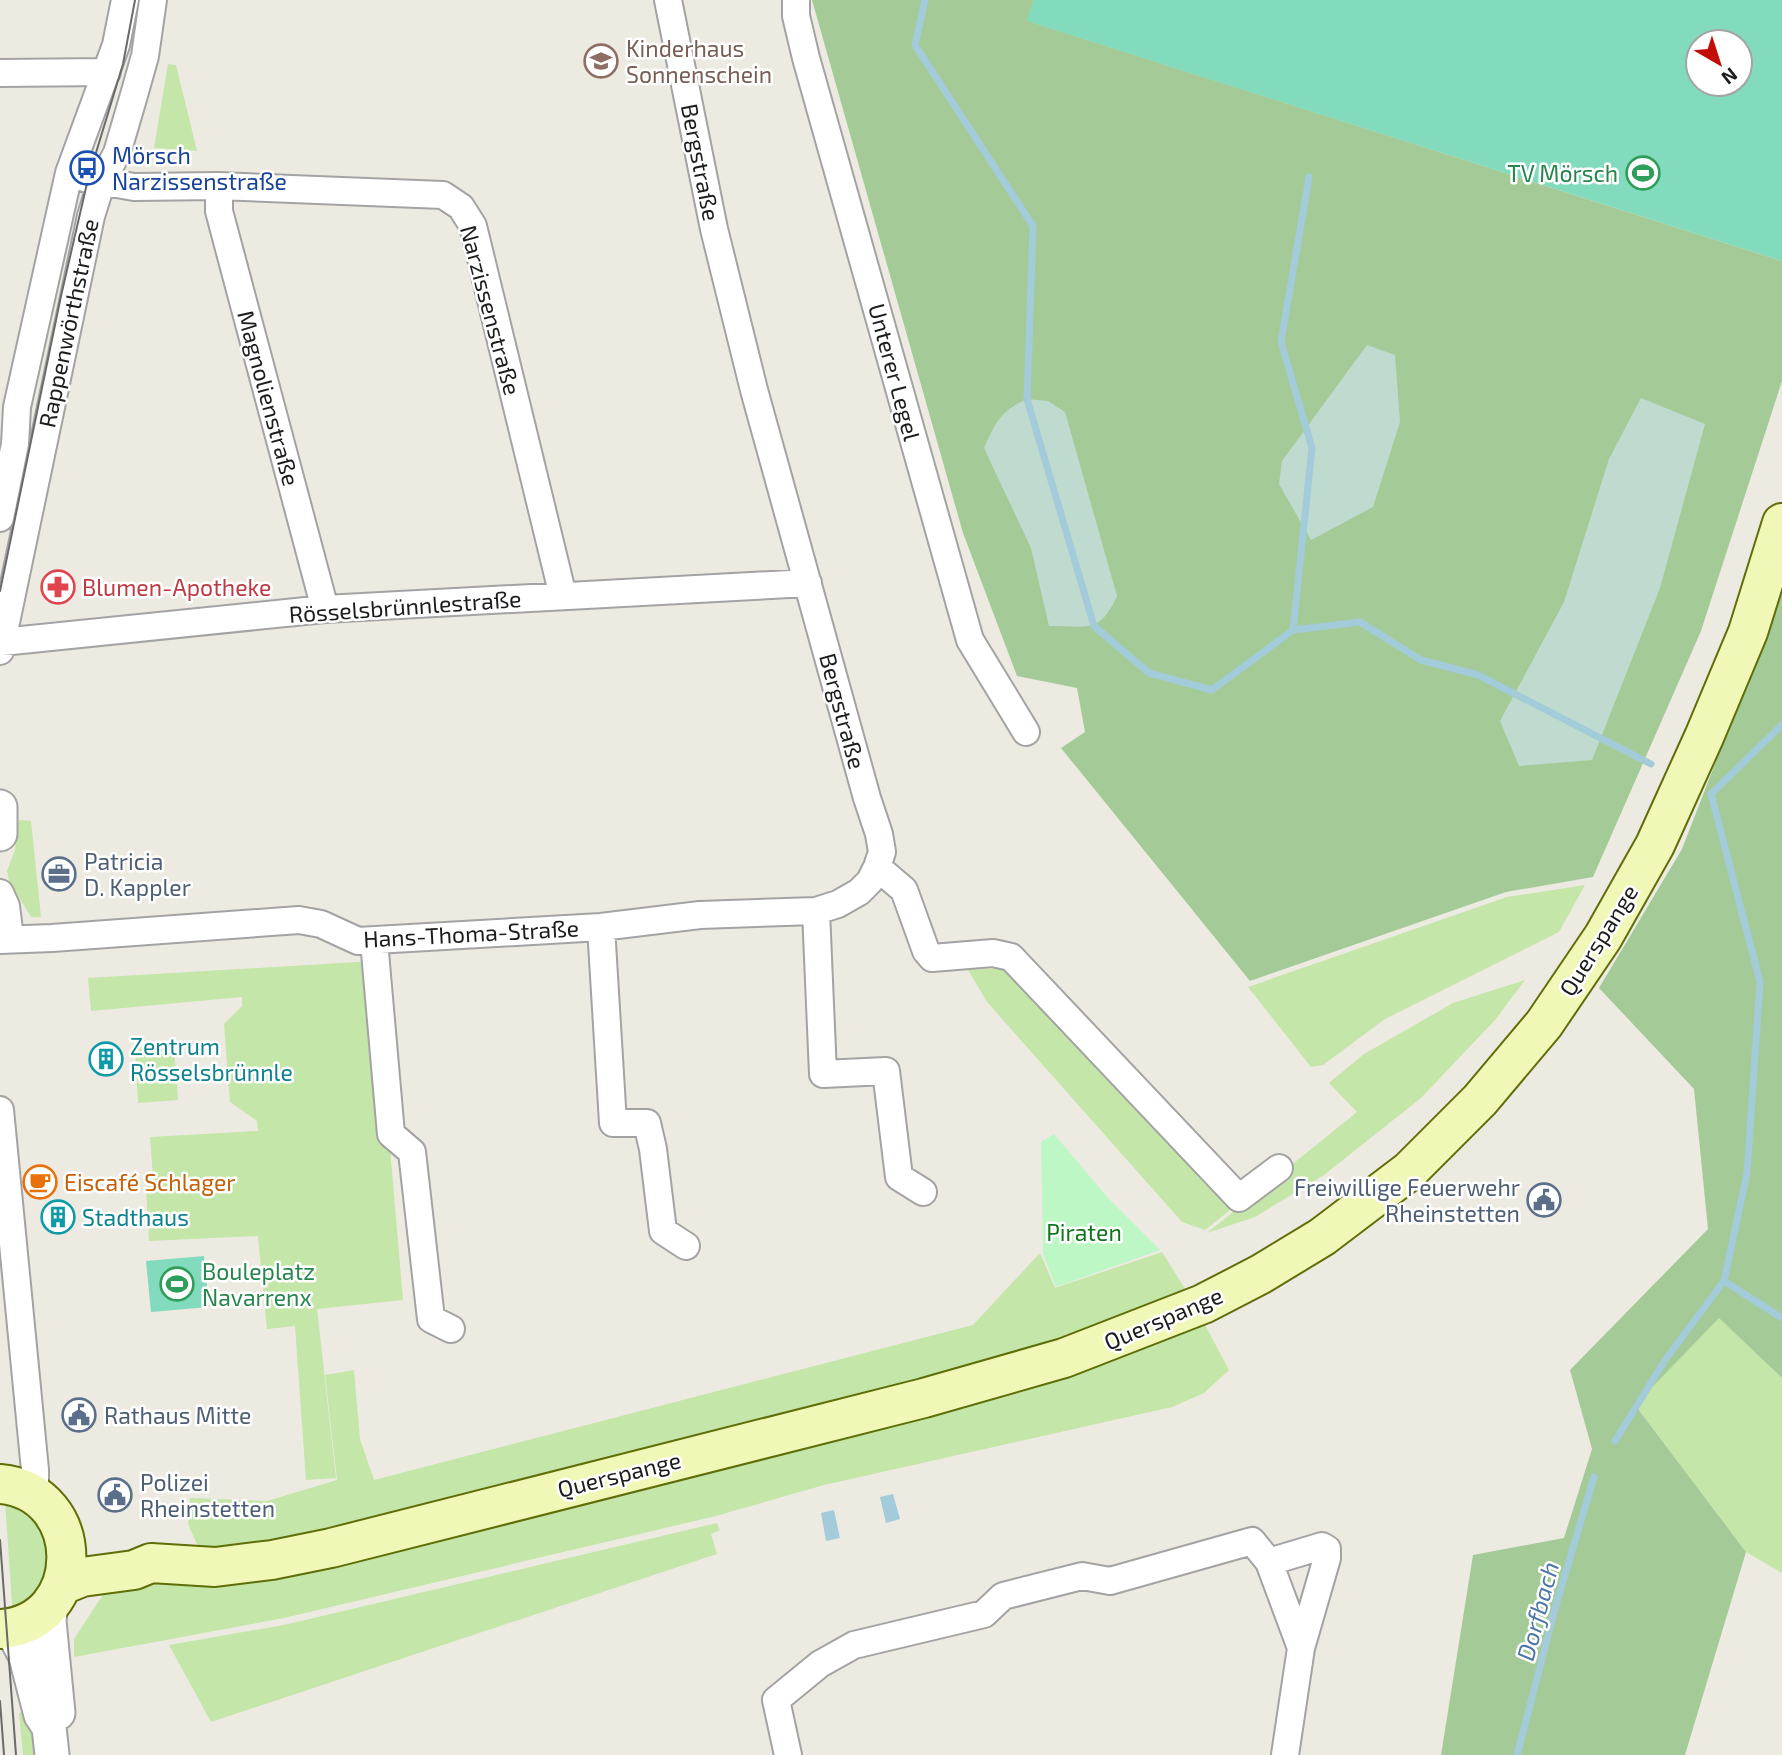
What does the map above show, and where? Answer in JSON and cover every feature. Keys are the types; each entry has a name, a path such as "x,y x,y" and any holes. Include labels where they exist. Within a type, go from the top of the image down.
{"main road":[{"name":"Querspange","path":"151,1563 215,1567 272,1560 331,1548 924,1398 1064,1358 1137,1331 1203,1304 1261,1274 1322,1237 1409,1171 1480,1100 1544,1024 1603,937 1655,845 1704,737 1748,632 1782,523"},
{"path":"18,1490 54,1514 66,1539 66,1570 56,1594"},
{"path":"66,1539 137,1556 151,1563"},
{"path":"6,1629 33,1619 56,1594 82,1577 134,1570 151,1563"}],"street":[{"name":"Rappenwörthstraße","path":"0,518 15,444 18,407 69,173 116,45 125,0"},
{"name":"Rappenwörthstraße","path":"1,647 91,216 102,181 117,153 135,95 145,56 153,0"},
{"name":"Bergstraße","path":"668,0 714,229 754,390 879,834 882,852 877,867"},
{"name":"Unterer Legel","path":"796,0 796,16 806,58 970,640 1026,732"},
{"path":"0,73 107,72"},
{"name":"Narzissenstraße","path":"69,173 134,187 219,186 443,195 461,207 473,226 563,596"},
{"name":"Magnolienstraße","path":"219,186 219,211 325,609"},
{"name":"Rösselsbrünnlestraße","path":"1,647 325,609 808,583"},
{"path":"0,807 0,834"},
{"path":"877,867 904,890 926,951 932,958 993,953 1011,957 1239,1198 1279,1168"},
{"name":"Hans-Thoma-Straße","path":"5,939 41,939 299,920 321,925 358,941 374,941 601,927 700,915 816,911 838,904 859,892 870,881 877,867"},
{"path":"0,892 6,906 5,939"},
{"path":"816,911 823,1074 886,1071 899,1177 923,1192"},
{"path":"601,927 613,1123 647,1123 653,1149 663,1231 686,1246"},
{"path":"374,941 391,1133 412,1152 430,1318 451,1328"},
{"path":"0,1110 22,1329 18,1490"},
{"path":"788,1755 776,1700 820,1664 854,1645 984,1614 1003,1596 1082,1576 1110,1581 1252,1541 1269,1562 1301,1648"},
{"path":"1269,1562 1322,1546 1327,1549 1327,1558 1301,1648 1285,1755"},
{"path":"51,1741 58,1712 49,1621 56,1594"},
{"path":"6,1629 19,1640 51,1741"}],"green space":[{"path":"812,0 1034,0 1028,21 1782,261 1782,381 1701,631 1593,877 1506,892 1250,981 1061,748 1085,732 1077,688 1017,676 963,533"},
{"name":"TV Mörsch","path":"1034,0 1782,0 1782,261 1027,21"},
{"path":"168,64 176,65 197,151 154,148"},
{"path":"1367,345 1395,355 1400,422 1373,507 1311,540 1279,484 1282,461"},
{"path":"1641,398 1705,424 1660,588 1592,760 1519,766 1500,721 1564,602 1609,459"},
{"path":"1027,399 1048,401 1065,412 1117,596 1105,617 1091,625 1049,626 1031,548 984,448 1000,418"},
{"path":"1782,581 1782,1378 1719,1318 1635,1405 1746,1552 1685,1755 1441,1755 1473,1555 1564,1538 1592,1449 1570,1370 1708,1229 1694,1089 1599,988 1682,849 1763,640"},
{"path":"19,820 31,821 41,917 31,917 9,881 7,871 15,850"},
{"path":"1585,885 1559,932 1385,1019 1323,1065 1311,1067 1248,987 1507,897"},
{"path":"374,961 403,1300 317,1309 336,1478 306,1480 295,1326 267,1329 258,1236 149,1241 146,1188 153,1177 150,1137 258,1131 257,1121 230,1102 224,1024 242,1006 242,997 91,1011 88,978"},
{"path":"1003,968 1234,1207 1205,1230 1182,1222 987,1002 968,970"},
{"path":"1525,980 1495,1020 1421,1098 1324,1175 1255,1217 1207,1233 1357,1112 1329,1083 1364,1054 1453,1003"},
{"path":"174,1047 178,1100 138,1103 135,1049"},
{"name":"Piraten","path":"1054,1134 1108,1198 1160,1250 1056,1287 1043,1254 1041,1142"},
{"path":"1162,1252 1189,1295 1107,1330 306,1542 201,1553 188,1524 190,1498 267,1501 337,1480 325,1375 354,1370 360,1439 374,1480 973,1325 1039,1254 1055,1288"},
{"name":"Bouleplatz Navarrenx","path":"204,1256 209,1307 151,1312 146,1261"},
{"path":"1719,1317 1782,1378 1782,1573 1746,1552 1635,1405"},
{"path":"1204,1323 1229,1370 1204,1393 1172,1407 824,1485 716,1516 284,1618 74,1657 74,1639 108,1587 223,1579"},
{"path":"5,1501 17,1503 43,1526 52,1579 13,1618"},
{"path":"717,1523 720,1530 711,1534 717,1554 211,1722 169,1645 284,1625"},
{"path":"30,1711 34,1755 23,1755 19,1713"}],"water":[{"path":"893,1494 900,1519 886,1523 880,1497"},
{"path":"834,1510 840,1538 826,1541 821,1513"}],"waterway":[{"path":"925,0 915,45 1033,226 1027,399 1094,626 1149,673 1212,690 1293,630 1360,622 1421,660 1478,675 1651,764"},
{"path":"1293,630 1312,448 1281,342 1309,177"},
{"path":"1615,1441 1665,1360 1724,1281 1747,1173 1760,982 1711,794 1782,725"},
{"path":"1724,1281 1782,1318"},
{"name":"Dorfbach","path":"1517,1755 1556,1605 1594,1477"}],"tram line":[{"path":"0,591 61,296 88,179 123,64 135,0"},
{"path":"0,1540 16,1755"},
{"path":"0,1701 4,1755"}],"place":[{"name":"Kinderhaus Sonnenschein","path":"601,61"},
{"name":"Mörsch Narzissenstraße","path":"87,168"},
{"name":"TV Mörsch","path":"1643,173"},
{"name":"Blumen-Apotheke","path":"58,587"},
{"name":"Patricia D. Kappler","path":"59,874"},
{"name":"Zentrum Rösselsbrünnle","path":"106,1059"},
{"name":"Eiscafé Schlager","path":"40,1182"},
{"name":"Freiwillige Feuerwehr Rheinstetten","path":"1544,1200"},
{"name":"Stadthaus","path":"58,1217"},
{"name":"Bouleplatz Navarrenx","path":"177,1284"},
{"name":"Rathaus Mitte","path":"79,1415"},
{"name":"Polizei Rheinstetten","path":"115,1495"}]}
